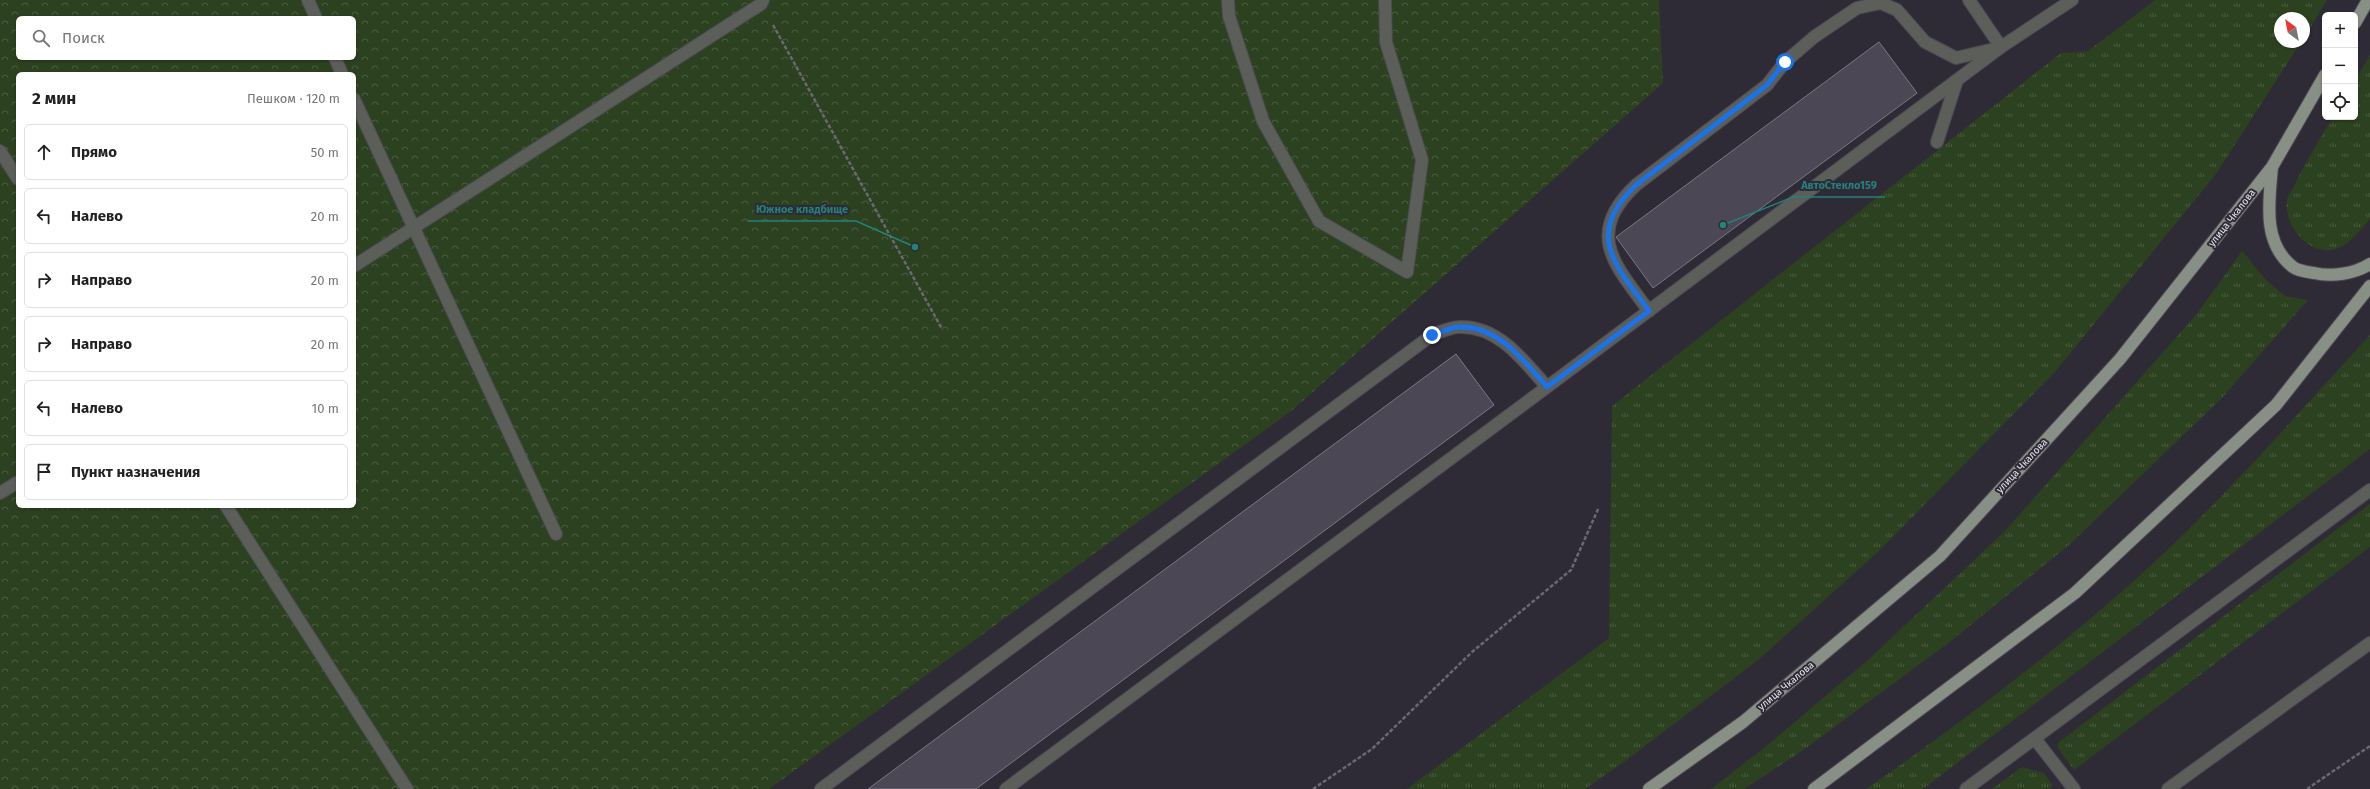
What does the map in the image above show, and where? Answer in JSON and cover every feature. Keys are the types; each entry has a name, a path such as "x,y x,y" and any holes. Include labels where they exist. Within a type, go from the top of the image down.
{"main road":[{"path":"2358,18 2368,0"},
{"name":"улица Чкалова","path":"1649,789 1743,722 1940,556 2120,359 2272,167 2322,80"},
{"path":"2272,167 2268,216 2274,245 2294,268 2328,276 2363,268 2370,264"},
{"path":"1814,789 2075,594 2276,405 2370,286"}],"street":[{"path":"308,0 315,16"},
{"path":"1228,0 1229,16 1263,121 1319,221 1407,272 1422,160 1386,42 1385,0"},
{"path":"1969,0 2001,47"},
{"path":"1006,789 1649,311 2001,47 2072,0"},
{"path":"356,265 762,2"},
{"path":"1649,311 1624,277 1611,255 1607,238 1611,218 1621,199 1636,185 1767,85 1785,62 1814,37 1857,8 1881,3 1897,10 1925,42 1956,58 2001,47"},
{"path":"336,60 341,72"},
{"path":"1937,142 1957,80"},
{"path":"356,104 556,534"},
{"path":"0,151 16,176"},
{"path":"821,789 1432,335 1458,327 1486,330 1514,349 1547,387"},
{"path":"0,493 16,483"},
{"path":"1966,789 2370,490"},
{"path":"227,508 407,789"},
{"path":"2168,789 2370,643"},
{"path":"2035,739 2074,789"}],"path":[{"path":"762,2 942,329"},
{"path":"1313,789 1372,749 1472,652 1571,570 1599,507"},
{"path":"2308,789 2370,746"}],"green space":[{"path":"0,0 1659,0 1663,83 1290,412 769,789 0,789"},
{"path":"2155,0 2327,0 2310,28 2310,12 2274,12 2274,48 2297,48 2216,174 2055,372 1880,550 1758,660 1624,762 1585,789 1407,789 1609,638 1612,406 2061,53 2088,51"},
{"path":"2370,55 2370,219 2355,236 2341,247 2326,250 2316,248 2308,244 2294,229 2289,219 2287,200 2331,120 2358,120 2358,75"},
{"path":"2242,251 2267,281 2285,296 2308,300 2221,399 2069,545 1951,641 1802,751 1744,789 1711,789 1764,748 1868,660 2003,533 2196,315"},
{"path":"2370,335 2370,449 1923,789 1866,789 1931,743 2026,671 2088,621 2152,565 2247,469"},
{"path":"2370,504 2370,547 2074,770 2057,747 2058,743"},
{"path":"2022,767 2044,773 2053,786 2049,789 1992,789"}],"building":[{"path":"1879,42 1917,93 1653,288 1616,237"},
{"path":"1456,354 1494,405 976,789 868,789"}],"place":[{"name":"АвтоСтекло159","path":"1723,225"},
{"name":"Южное кладбище","path":"915,247"}],"route":[{"path":"1432,335 1458,327 1486,330 1514,349 1547,387 1649,311 1624,277 1611,255 1607,238 1611,218 1621,199 1636,185 1767,85 1785,62"}]}
